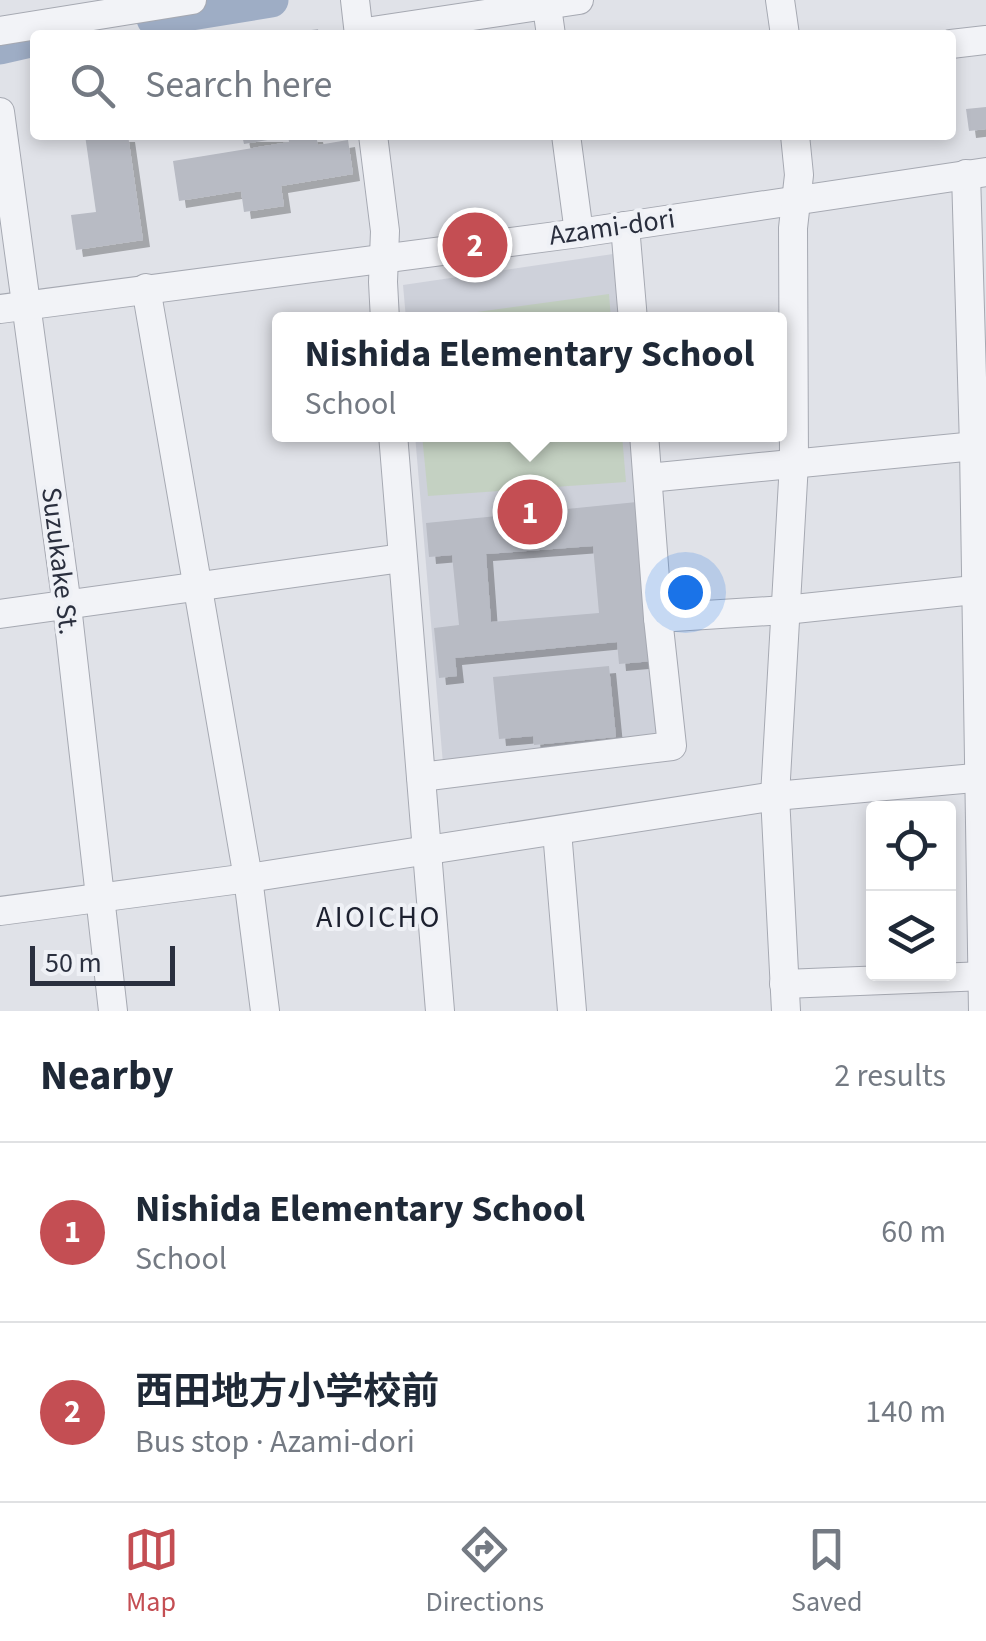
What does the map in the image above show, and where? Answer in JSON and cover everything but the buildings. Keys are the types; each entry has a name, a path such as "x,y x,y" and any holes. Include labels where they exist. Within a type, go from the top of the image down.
{"street":[{"path":"0,32 192,0"},
{"path":"355,0 359,30"},
{"path":"382,30 546,2 579,0"},
{"path":"780,0 784,30"},
{"path":"546,2 550,30"},
{"path":"956,43 986,40"},
{"name":"Suzukake St.","path":"0,112 13,307 67,606 112,1011"},
{"path":"373,140 385,230 385,312"},
{"path":"567,140 579,233"},
{"path":"796,140 799,175 795,200 794,463 775,796 785,997 984,976"},
{"path":"976,173 980,446 974,590 982,777 982,1011"},
{"name":"Azami-dori","path":"13,307 579,233 976,173"},
{"path":"624,226 633,312"},
{"path":"146,288 248,878 265,1011"},
{"path":"395,442 440,1011"},
{"path":"421,777 672,746 645,442"},
{"path":"648,478 980,446"},
{"path":"0,614 402,558"},
{"path":"658,618 785,610 974,590"},
{"path":"0,912 248,878 775,796 982,777"},
{"path":"558,831 572,1011"}],"shaded area":[{"path":"613,254 618,312 405,312 403,285"},
{"path":"416,442 632,442 662,738 443,764"}],"green space":[{"path":"609,294 610,312 477,312"},
{"path":"423,442 623,442 626,482 428,496"}],"waterway":[{"path":"154,19 271,0"},
{"path":"0,47 30,40"}],"place":[{"name":"西田地方小学校前","path":"475,245"},
{"name":"Nishida Elementary School","path":"530,512"}],"district":[{"name":"AIOICHO","path":"379,917"}]}
